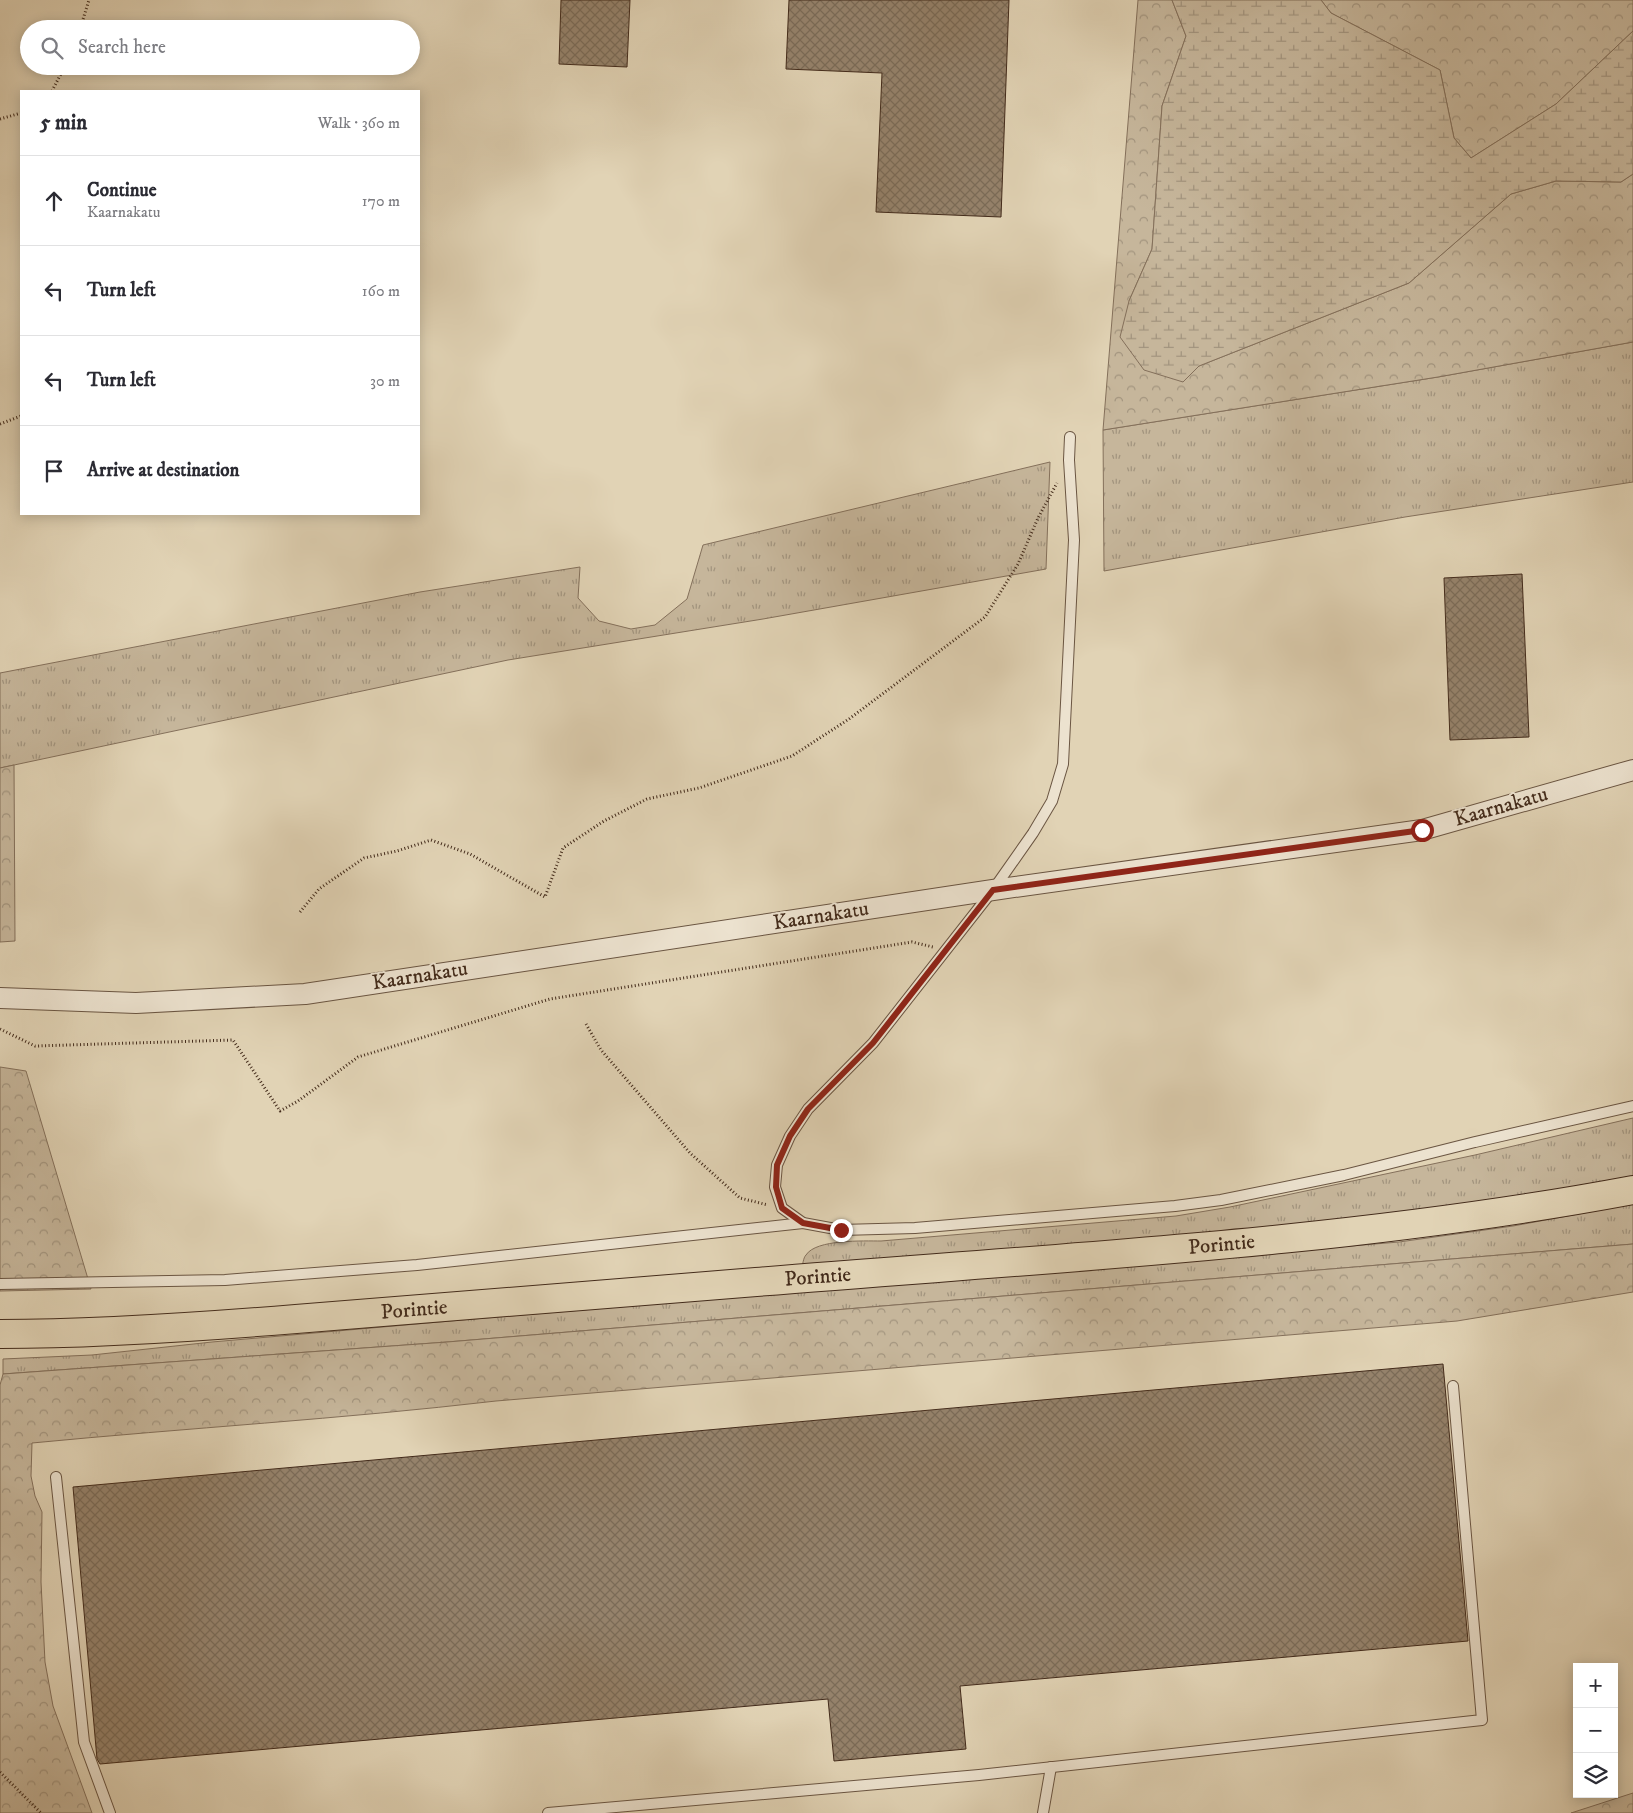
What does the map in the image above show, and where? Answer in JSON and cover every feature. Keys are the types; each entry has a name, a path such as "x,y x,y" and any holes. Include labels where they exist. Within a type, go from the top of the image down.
{"highway":[{"name":"Porintie","path":"0,1334 62,1334 182,1328 405,1312 1178,1248 1414,1224 1521,1209 1633,1190"}],"street":[{"name":"Kaarnakatu","path":"0,998 136,1003 305,994 993,890 1422,830 1633,770"}],"lane":[{"path":"803,1223 782,1208 776,1187 777,1165 790,1136 808,1109 873,1043 993,890 1033,833 1052,801 1063,764 1074,540 1069,460 1070,436"},
{"path":"0,1284 225,1280 417,1265 803,1223 841,1230 915,1228 1175,1206 1222,1200 1344,1176 1465,1145 1633,1106"},
{"path":"548,1813 1051,1768 1482,1720 1453,1386"},
{"path":"56,1478 84,1742 110,1813"},
{"path":"1043,1813 1051,1768"}],"path":[{"path":"83,20 89,0"},
{"path":"53,90 60,75"},
{"path":"0,119 20,113"},
{"path":"0,424 20,416"},
{"path":"300,912 319,889 364,858 397,851 431,840 470,854 545,897 563,848 604,821 647,799 699,788 792,756 849,720 985,617 1018,564 1038,518 1069,460"},
{"path":"0,1029 35,1046 233,1040 280,1111 298,1101 358,1056 550,999 912,942 946,950"},
{"path":"586,1024 601,1050 690,1153 740,1198 782,1208"},
{"path":"0,1773 41,1813"}],"green space":[{"path":"1138,0 1172,0 1186,36 1162,106 1152,249 1129,301 1183,382 1199,366 1409,283 1511,194 1556,181 1621,182 1633,174 1633,342 1438,377 1103,430"},
{"path":"1172,0 1321,0 1331,13 1440,70 1454,138 1471,158 1556,104 1633,31 1633,174 1621,182 1556,181 1511,194 1409,283 1199,366 1183,382 1144,370 1120,337 1129,301 1152,249 1162,106 1186,36"},
{"path":"1321,0 1633,0 1633,31 1556,104 1471,158 1454,138 1440,70 1331,13"},
{"path":"1633,342 1633,482 1405,517 1104,571 1103,430 1438,377"},
{"path":"1050,462 1046,569 763,619 508,660 0,768 0,673 420,592 580,567 578,598 599,621 631,629 655,625 687,599 703,545"},
{"path":"14,765 15,941 0,942 0,768"},
{"path":"0,1067 26,1071 91,1289 0,1291"},
{"path":"1633,1118 1633,1176 1514,1197 1388,1215 1240,1231 801,1270 805,1256 811,1250 830,1244 1176,1216 1230,1207 1475,1155"},
{"path":"1633,1204 1633,1244 447,1342 3,1374 3,1359 92,1355 212,1342 462,1320 1399,1242 1513,1226"},
{"path":"1633,1244 1633,1292 1457,1321 496,1401 32,1443 31,1476 35,1496 42,1512 41,1582 45,1662 53,1706 92,1813 0,1813 0,1385 3,1374 447,1342"},
{"path":"1633,1793 1633,1813 1571,1813 1618,1798"}],"building":[{"path":"561,0 630,0 627,67 559,64"},
{"path":"789,0 1009,0 1001,217 876,212 882,73 786,69"},
{"path":"1522,574 1529,737 1450,740 1444,578"},
{"path":"1443,1364 1468,1641 960,1686 966,1749 834,1761 828,1699 100,1764 97,1759 73,1487"}],"route":[{"path":"841,1230 803,1223 782,1208 776,1187 777,1165 790,1136 808,1109 873,1043 993,890 1422,830"}]}
